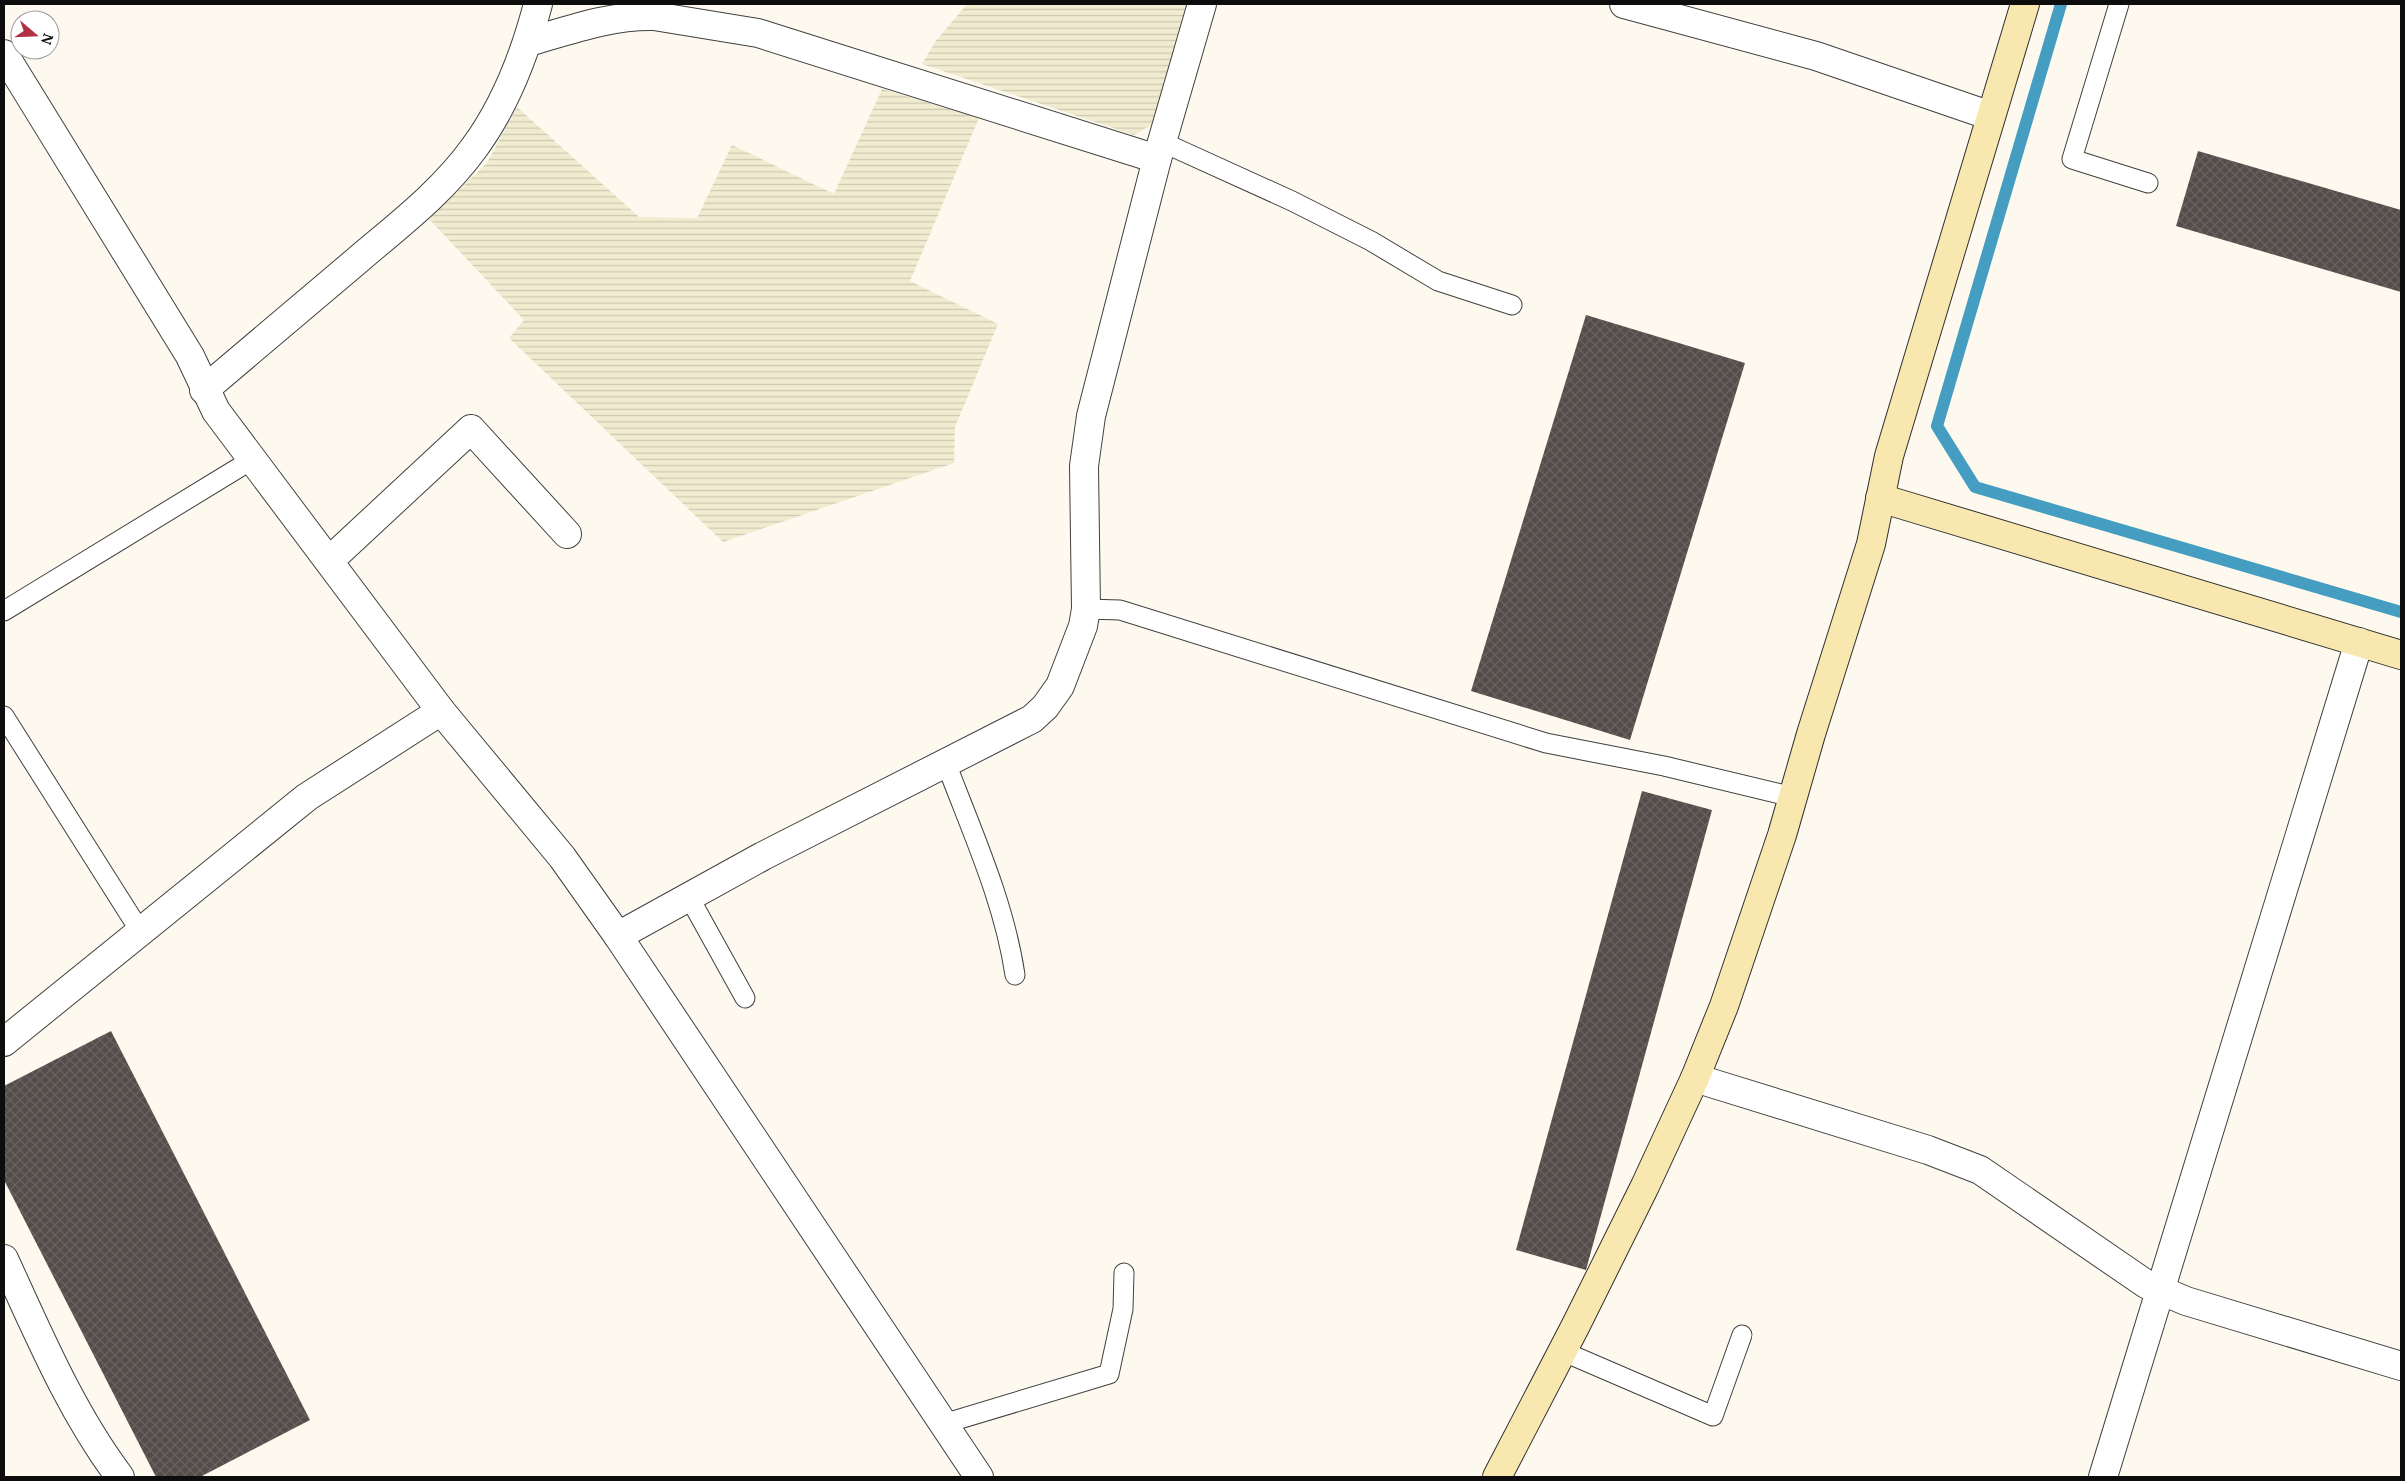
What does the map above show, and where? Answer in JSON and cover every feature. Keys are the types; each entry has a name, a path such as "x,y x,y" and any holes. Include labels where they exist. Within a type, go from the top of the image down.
{"street":[{"path":"204,390 413,213 461,165 490,121 528,42 538,4"},
{"path":"618,936 763,856 1032,719 1045,707 1060,686 1080,632 1086,609 1084,466 1096,392 1159,150 1202,4"},
{"path":"1624,4 1816,56 1991,116"},
{"path":"1497,1477 1640,1195 1695,1078 1745,948 1869,552 1889,456 2025,4"},
{"path":"528,42 601,21 638,15 758,33 1159,150"},
{"path":"4,54 190,356 204,390 216,411 441,710 562,857 618,936 979,1477"},
{"path":"329,560 471,429 567,534"},
{"path":"1880,498 2401,655"},
{"path":"2103,1477 2359,642"},
{"path":"4,1042 307,797 441,710"},
{"path":"1695,1078 1966,1163 1994,1179 2134,1276 2160,1291 2186,1301 2401,1366"},
{"path":"4,1259 50,1359 106,1459 120,1477"}],"lane":[{"path":"2119,4 2072,159 2148,183"},
{"path":"1159,150 1308,209 1371,241 1438,281 1512,305"},
{"path":"4,611 253,459"},
{"path":"1086,609 1120,610 1546,743 1664,766 1793,797"},
{"path":"4,716 140,931"},
{"path":"946,763 1010,939 1016,975"},
{"path":"689,896 745,998"},
{"path":"943,1424 1109,1374 1123,1309 1124,1273"},
{"path":"1562,1351 1713,1416 1742,1335"}],"shaded area":[{"path":"967,4 1191,4 1156,122 1134,135 922,64 935,42"},
{"path":"882,89 979,118 910,281 998,324 955,427 954,463 723,542 509,338 524,320 429,219 487,163 517,107 639,217 697,218 732,145 834,194"}],"building":[{"path":"2198,151 2401,210 2401,292 2176,226"},
{"path":"1586,315 1745,363 1630,740 1471,691"},
{"path":"1642,791 1712,810 1586,1270 1516,1250"},
{"path":"111,1031 310,1420 200,1477 156,1477 4,1180 4,1086"}],"waterway":[{"path":"2061,4 1937,426 1975,487 2401,612"}]}
